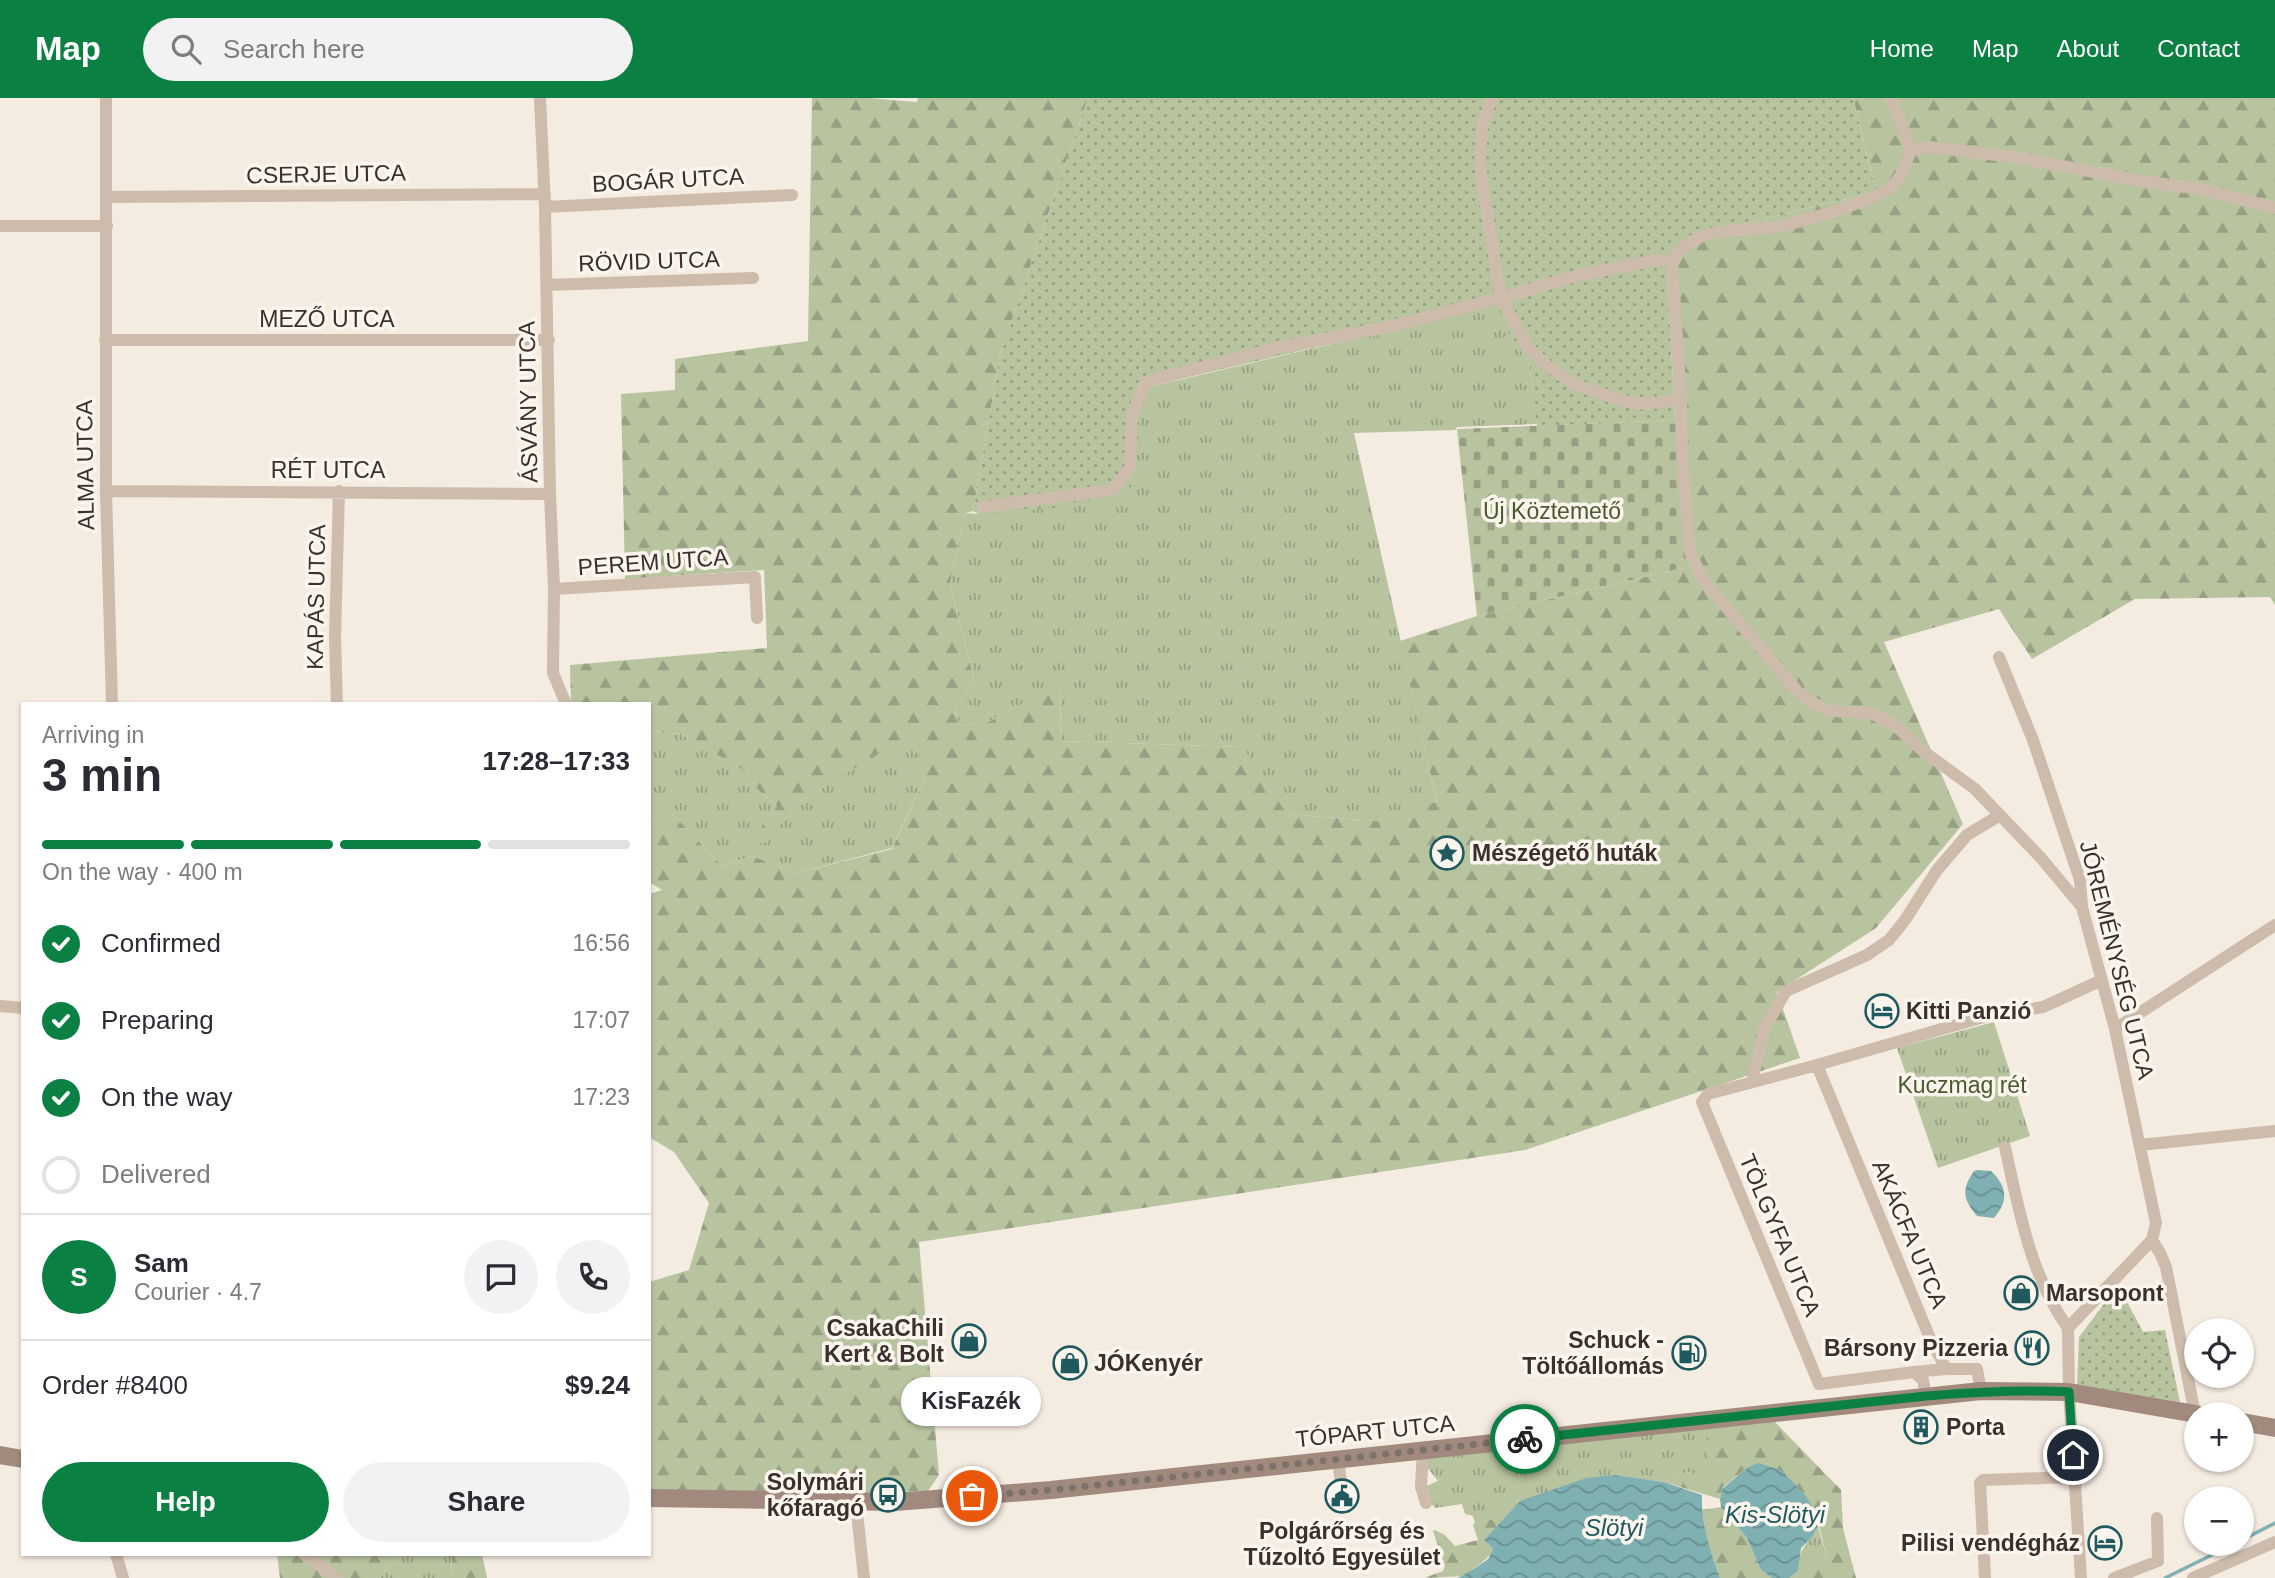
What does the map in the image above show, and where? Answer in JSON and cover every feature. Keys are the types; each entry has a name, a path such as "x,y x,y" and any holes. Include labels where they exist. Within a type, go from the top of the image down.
{"main road":[{"name":"TÓPART UTCA","path":"651,1498 856,1503 1051,1490 1981,1391 2069,1392 2184,1412"},
{"path":"2254,1424 2275,1428"},
{"path":"0,1455 21,1459"}],"street":[{"name":"ALMA UTCA","path":"106,98 106,491 111,702"},
{"name":"ÁSVÁNY UTCA","path":"540,98 549,340 553,673 565,702"},
{"path":"1492,98 1482,127 1480,162 1501,298 1528,347 1544,363 1573,384 1624,401 1645,404 1681,399"},
{"path":"1891,98 1911,150 1900,176 1884,192 1798,222 1697,237 1678,252 1672,261 1690,552 1703,580 1798,692 1831,711 1871,713 1894,723 1941,765 1975,789 2041,858 2082,907"},
{"path":"1911,150 1930,147 2021,158 2141,181 2200,189 2275,208"},
{"name":"BOGÁR UTCA","path":"545,200 792,195"},
{"name":"CSERJE UTCA","path":"107,197 545,200"},
{"path":"0,226 107,226"},
{"path":"982,507 1112,491 1130,468 1132,416 1145,382 1281,347 1388,327 1579,275 1658,260 1672,261"},
{"name":"RÖVID UTCA","path":"547,285 753,278"},
{"name":"MEZŐ UTCA","path":"105,340 549,340"},
{"name":"RÉT UTCA","path":"106,491 550,494"},
{"name":"KAPÁS UTCA","path":"337,702 335,637 339,491"},
{"name":"PEREM UTCA","path":"554,589 755,577 757,618"},
{"name":"JÓREMÉNYSÉG UTCA","path":"1999,657 2033,740 2080,880 2082,907 2115,1029 2156,1223 2152,1240 2166,1267 2193,1402"},
{"path":"2000,815 1968,835 1960,844 1937,870 1889,940 1867,955 1786,991 1764,1029 1752,1082 1980,1018 2043,1007 2102,979"},
{"path":"2115,1029 2275,925"},
{"path":"0,1006 21,1008"},
{"name":"AKÁCFA UTCA","path":"1817,1065 1929,1336 1946,1369"},
{"name":"TÖLGYFA UTCA","path":"1752,1082 1708,1094 1702,1102 1819,1384 1914,1372"},
{"path":"2140,1145 2275,1131"},
{"path":"2005,1147 2027,1245 2055,1310 2068,1328 2069,1392 2081,1578"},
{"path":"2068,1328 2152,1240"},
{"path":"1914,1372 1977,1369 1981,1391"},
{"path":"1914,1372 1923,1380 1926,1396"},
{"path":"1423,1450 1421,1487 1426,1503"},
{"path":"1338,1459 1342,1491"},
{"path":"1985,1578 1980,1483 1983,1480 2075,1477"},
{"path":"856,1503 864,1578"},
{"path":"2114,1578 2157,1563 2157,1518"},
{"path":"2193,1578 2275,1542"},
{"path":"117,1556 123,1578"},
{"path":"307,1556 338,1578"}],"green space":[{"path":"812,98 869,98 917,102 918,98 1088,98 1000,355 973,511 965,513 950,583 974,680 956,708 958,726 988,722 1061,683 1060,741 1243,747 1287,814 1375,821 1437,802 1400,641 1477,616 1692,566 1675,420 1667,272 1689,237 1876,192 1853,98 2275,98 2275,605 2270,597 2135,599 2032,659 1999,609 1884,642 1963,824 1876,928 1777,992 1800,1058 1525,1150 919,1242 939,1475 928,1491 651,1500 651,1281 689,1270 709,1203 674,1152 651,1138 651,893 662,890 651,883 651,822 673,814 722,866 752,856 797,873 892,849 924,779 912,734 802,800 762,845 754,837 777,806 760,792 742,769 681,734 651,731 651,702 571,702 570,665 767,648 764,570 625,579 621,394 675,390 675,359 808,341"},
{"path":"1088,98 1853,98 1876,192 1689,237 1667,272 1675,420 1537,426 1529,363 1491,306 1146,387 1131,487 1066,507 979,514 973,511 1000,355"},
{"path":"1492,306 1529,363 1537,424 1354,433 1437,803 1375,821 1287,814 1242,747 1060,741 1061,684 988,722 958,726 956,708 974,680 950,583 965,513 979,514 1145,388"},
{"name":"Új Köztemető","path":"1675,420 1692,566 1477,616 1457,429"},
{"path":"651,731 681,734 743,769 760,792 777,806 755,837 762,844 802,800 912,733 924,779 892,848 797,873 752,856 722,866 673,814 651,822"},
{"name":"Kuczmag rét","path":"1994,1022 2030,1136 1938,1168 1897,1048"},
{"path":"2124,1296 2143,1332 2165,1330 2180,1402 2077,1385 2079,1337 2104,1304"},
{"path":"1773,1420 1841,1490 1843,1528 1856,1578 1796,1578 1798,1571 1827,1558 1816,1513 1747,1468 1723,1487 1720,1499 1664,1482 1687,1472 1711,1478 1705,1425"},
{"path":"1705,1425 1712,1479 1687,1472 1664,1482 1616,1475 1520,1501 1501,1522 1465,1514 1462,1504 1435,1508 1419,1489 1438,1481 1426,1466 1428,1456"},
{"path":"1721,1507 1747,1538 1761,1570 1772,1578 1720,1578 1707,1542 1702,1510"},
{"path":"1472,1515 1501,1522 1484,1540 1493,1549 1490,1554 1465,1576 1424,1578 1443,1571 1445,1566 1433,1531 1445,1535 1455,1546 1478,1540"},
{"path":"1818,1526 1827,1558 1799,1571 1796,1578 1789,1578 1798,1571 1802,1551"},
{"path":"277,1556 396,1556 380,1578 280,1578"},
{"path":"396,1556 452,1556 451,1578 380,1578"},
{"path":"452,1556 482,1556 487,1578 451,1578"}],"water":[{"path":"1974,1171 1991,1171 2003,1188 2004,1200 1994,1218 1977,1216 1966,1199 1967,1184"},
{"name":"Kis-Slötyi","path":"1758,1463 1781,1470 1805,1495 1816,1513 1818,1526 1801,1548 1798,1571 1789,1578 1772,1578 1761,1570 1747,1538 1721,1507 1723,1488 1747,1468"},
{"name":"Slötyi","path":"1616,1475 1664,1482 1702,1495 1705,1527 1720,1578 1457,1578 1488,1559 1493,1549 1484,1540 1520,1501 1586,1478"}],"waterway":[{"path":"2254,1534 2275,1523"},
{"path":"2165,1578 2210,1556"}],"way so far":[{"path":"972,1496 1051,1490 1525,1439"}],"place":[{"name":"Mészégető huták","path":"1447,853"},
{"name":"Kitti Panzió","path":"1882,1011"},
{"name":"Marsopont","path":"2021,1293"},
{"name":"CsakaChili Kert & Bolt","path":"969,1341"},
{"name":"Bársony Pizzeria","path":"2032,1348"},
{"name":"Schuck - Töltőállomás","path":"1689,1353"},
{"name":"JÓKenyér","path":"1070,1363"},
{"name":"Porta","path":"1921,1427"},
{"name":"Solymári kőfaragó","path":"888,1495"},
{"name":"KisFazék","path":"972,1496"},
{"name":"Polgárőrség és Tűzoltó Egyesület","path":"1342,1496"},
{"name":"Pilisi vendégház","path":"2105,1543"}],"route":[{"path":"1525,1439 1926,1396 2035,1390 2069,1392 2073,1455"}]}
